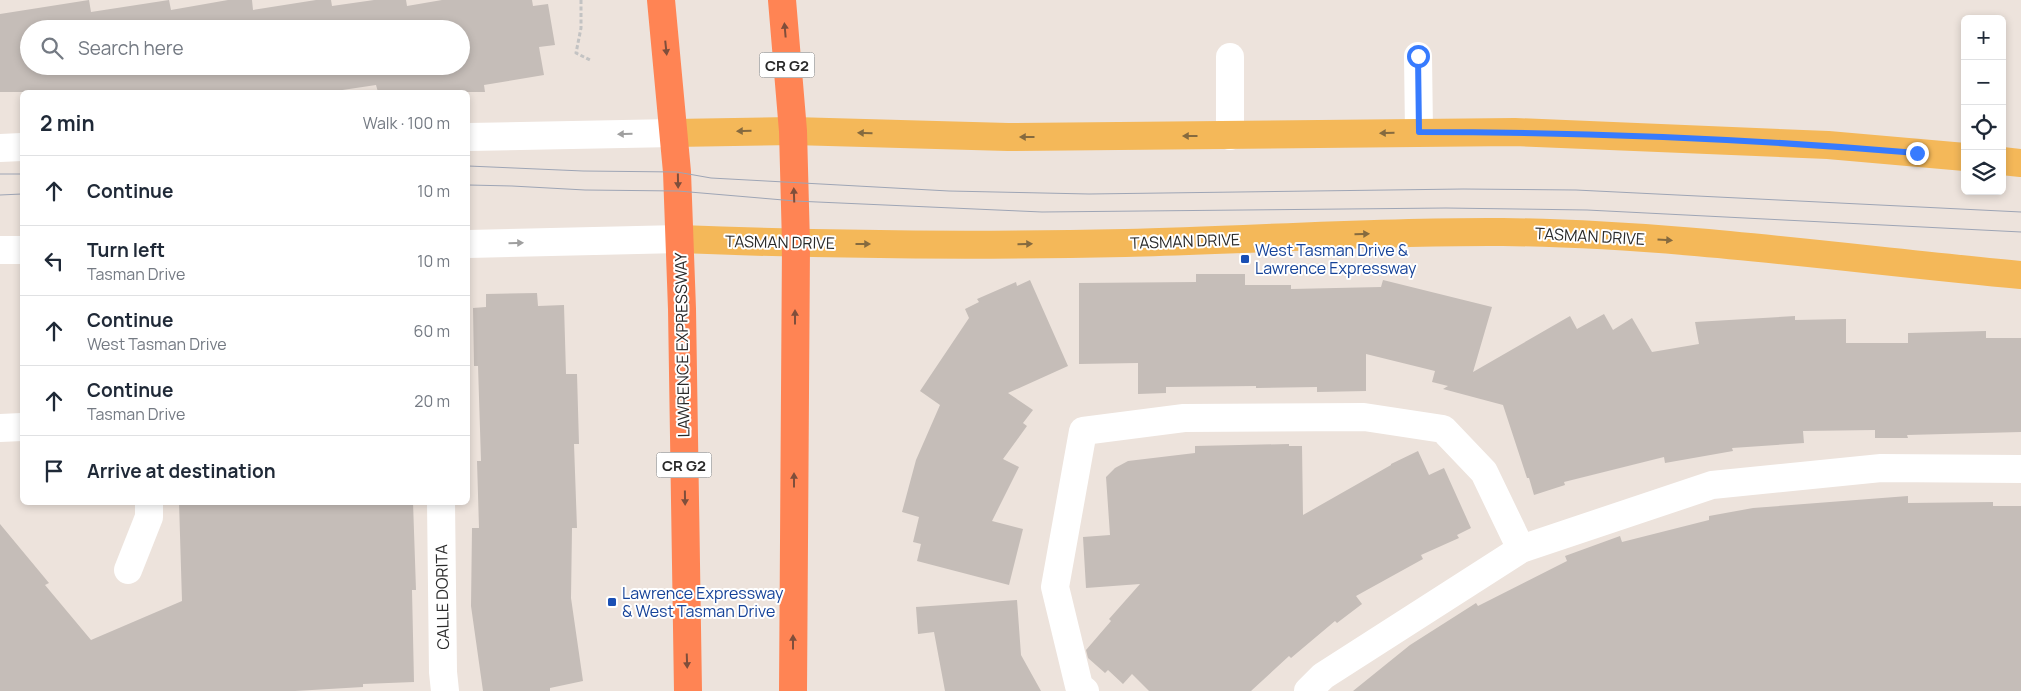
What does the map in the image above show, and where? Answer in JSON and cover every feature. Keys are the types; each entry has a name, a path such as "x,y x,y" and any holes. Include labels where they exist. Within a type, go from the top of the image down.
{"highway":[{"name":"LAWRENCE EXPRESSWAY","path":"660,0 674,133 680,239 688,691"},
{"name":"CR G2","path":"782,0 793,130 796,244 793,691"}],"main road":[{"path":"674,133 793,130 1008,137 1488,132 1620,135 1828,145 1961,157"},
{"path":"2006,161 2021,163"},
{"name":"TASMAN DRIVE","path":"680,239 796,244 1124,243 1418,232 1505,232 1609,235 1718,244 2021,275"}],"street":[{"path":"1418,56 1419,132"},
{"path":"1230,57 1230,136"},
{"path":"470,138 674,133"},
{"path":"0,148 20,148"},
{"name":"TASMAN DRIVE","path":"470,244 680,239"},
{"path":"0,250 20,250"},
{"path":"1085,691 1079,686 1055,587 1083,431 1184,418 1354,417 1443,429 1484,472 1521,549"},
{"path":"0,428 20,427"},
{"path":"1308,691 1323,676 1521,549 1712,485 1881,468 2021,469"},
{"path":"128,570 149,517 149,505"},
{"name":"CALLE DORITA","path":"441,505 443,672 445,691"}],"path":[{"path":"581,0 581,28 576,53 590,60"}],"building":[{"path":"89,0 91,12 169,0 171,10 228,0 252,0 253,10 316,0 331,0 332,6 374,0 406,0 407,6 442,0 532,0 533,6 548,4 555,45 539,47 544,75 484,85 485,92 470,92 470,90 377,90 376,85 342,90 20,90 20,92 0,92 0,14"},
{"path":"1196,274 1245,274 1245,285 1291,285 1291,289 1381,287 1383,280 1492,307 1473,372 1570,316 1577,329 1604,314 1613,330 1632,318 1652,352 1699,344 1695,322 1795,316 1795,320 1846,319 1846,343 1908,343 1908,333 1986,331 1986,338 2021,338 2021,432 1907,435 1908,438 1875,438 1875,430 1803,431 1804,443 1732,448 1733,451 1665,463 1664,457 1564,482 1565,485 1534,495 1503,405 1443,389 1448,386 1432,382 1435,371 1366,354 1366,391 1317,392 1317,387 1166,387 1166,393 1138,394 1138,363 1079,364 1079,283 1196,282"},
{"path":"1030,280 1068,366 1008,393 1033,410 1023,423 1027,426 1003,459 1019,467 992,521 1023,529 1009,585 917,561 921,544 913,542 919,517 902,512 916,460 940,405 920,391 969,318 965,309 979,302 977,299 1016,282 1017,286"},
{"path":"537,293 538,306 564,305 566,374 577,374 579,444 574,444 577,528 572,528 571,598 583,681 550,688 550,691 483,691 471,606 472,528 479,528 477,461 481,461 478,366 474,366 473,308 486,307 486,294"},
{"path":"1289,444 1289,446 1302,446 1303,515 1391,464 1418,451 1429,475 1444,468 1471,528 1457,535 1459,538 1421,555 1423,559 1356,596 1362,604 1337,623 1335,621 1291,658 1289,656 1251,691 1149,691 1132,674 1123,684 1108,670 1105,673 1088,658 1086,650 1111,621 1109,619 1140,584 1086,588 1083,537 1110,535 1106,477 1115,468 1128,461 1195,453 1195,446"},
{"path":"1908,496 1908,503 1993,502 1993,506 2021,506 2021,691 1353,691 1410,645 1476,603 1478,606 1567,561 1565,556 1620,536 1622,542 1709,520 1709,516 1753,508"},
{"path":"179,505 413,505 416,590 412,590 414,682 363,684 363,687 295,691 0,691 0,524 49,583 45,585 91,640 182,601"},
{"path":"1017,600 1021,655 1041,691 945,691 934,632 918,634 916,607"}],"tram line":[{"path":"470,166 583,171 677,172 711,178 949,191 1089,194 1463,189 1576,190 2021,212"},
{"path":"0,174 20,174"},
{"path":"470,185 585,190 678,191 795,201 1042,212 1446,208 1587,210 2021,232"},
{"path":"0,195 20,194"}],"place":[{"name":"West Tasman Drive & Lawrence Expressway","path":"1245,259"},
{"name":"Lawrence Expressway & West Tasman Drive","path":"612,602"}],"route":[{"path":"1418,56 1419,132 1620,135 1828,145 1917,153"}]}
